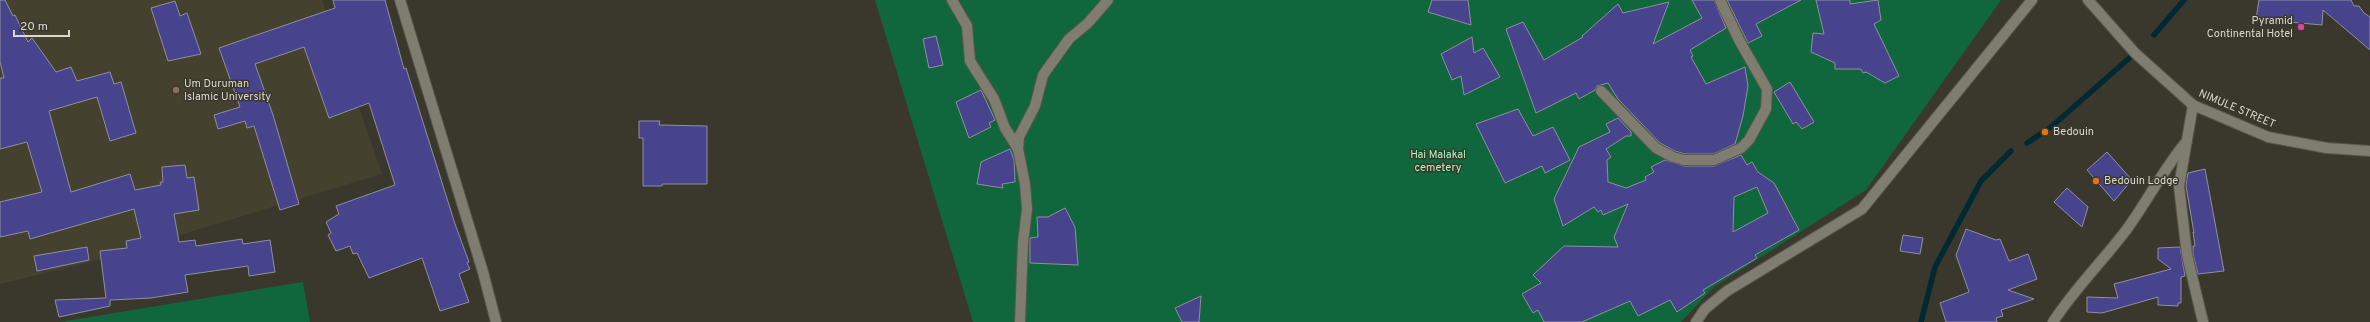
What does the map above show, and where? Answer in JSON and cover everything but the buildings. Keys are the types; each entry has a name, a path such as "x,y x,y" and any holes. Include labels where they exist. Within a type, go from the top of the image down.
{"street":[{"path":"400,0 483,272 496,322"},
{"path":"952,0 967,26 970,61 973,69 994,99 1005,128 1018,149"},
{"path":"1020,322 1023,243 1027,210 1025,184 1018,149 1019,137 1035,106 1042,75 1069,39 1088,23 1108,0"},
{"path":"1601,91 1656,148 1673,157 1691,160 1714,160 1741,148 1756,129 1766,110 1767,89 1739,40 1720,0"},
{"path":"1696,322 1704,309 1727,291 1862,209 2032,0"},
{"name":"NIMULE STREET","path":"2088,0 2135,53 2192,105 2268,137 2327,148 2370,151"},
{"path":"2192,105 2179,186 2187,256 2203,322"},
{"path":"2053,322 2079,286 2122,235 2144,205 2170,162 2187,141"}],"shaded area":[{"name":"Um Duruman Islamic University","path":"0,0 322,0 382,174 87,263 0,284"}],"green space":[{"name":"Hai Malakal cemetery","path":"875,0 2001,0 1866,190 1714,287 1681,322 973,322"},
{"path":"303,282 310,322 60,322"}],"waterway":[{"path":"2154,35 2184,0"},
{"path":"2027,143 2051,127 2135,53"},
{"path":"1921,322 1935,267 1981,181 2011,151"}],"place":[{"name":"Pyramid Continental Hotel","path":"2301,27"},
{"name":"Um Duruman Islamic University","path":"176,90"},
{"name":"Bedouin","path":"2045,132"},
{"name":"Bedouin Lodge","path":"2096,181"}]}
